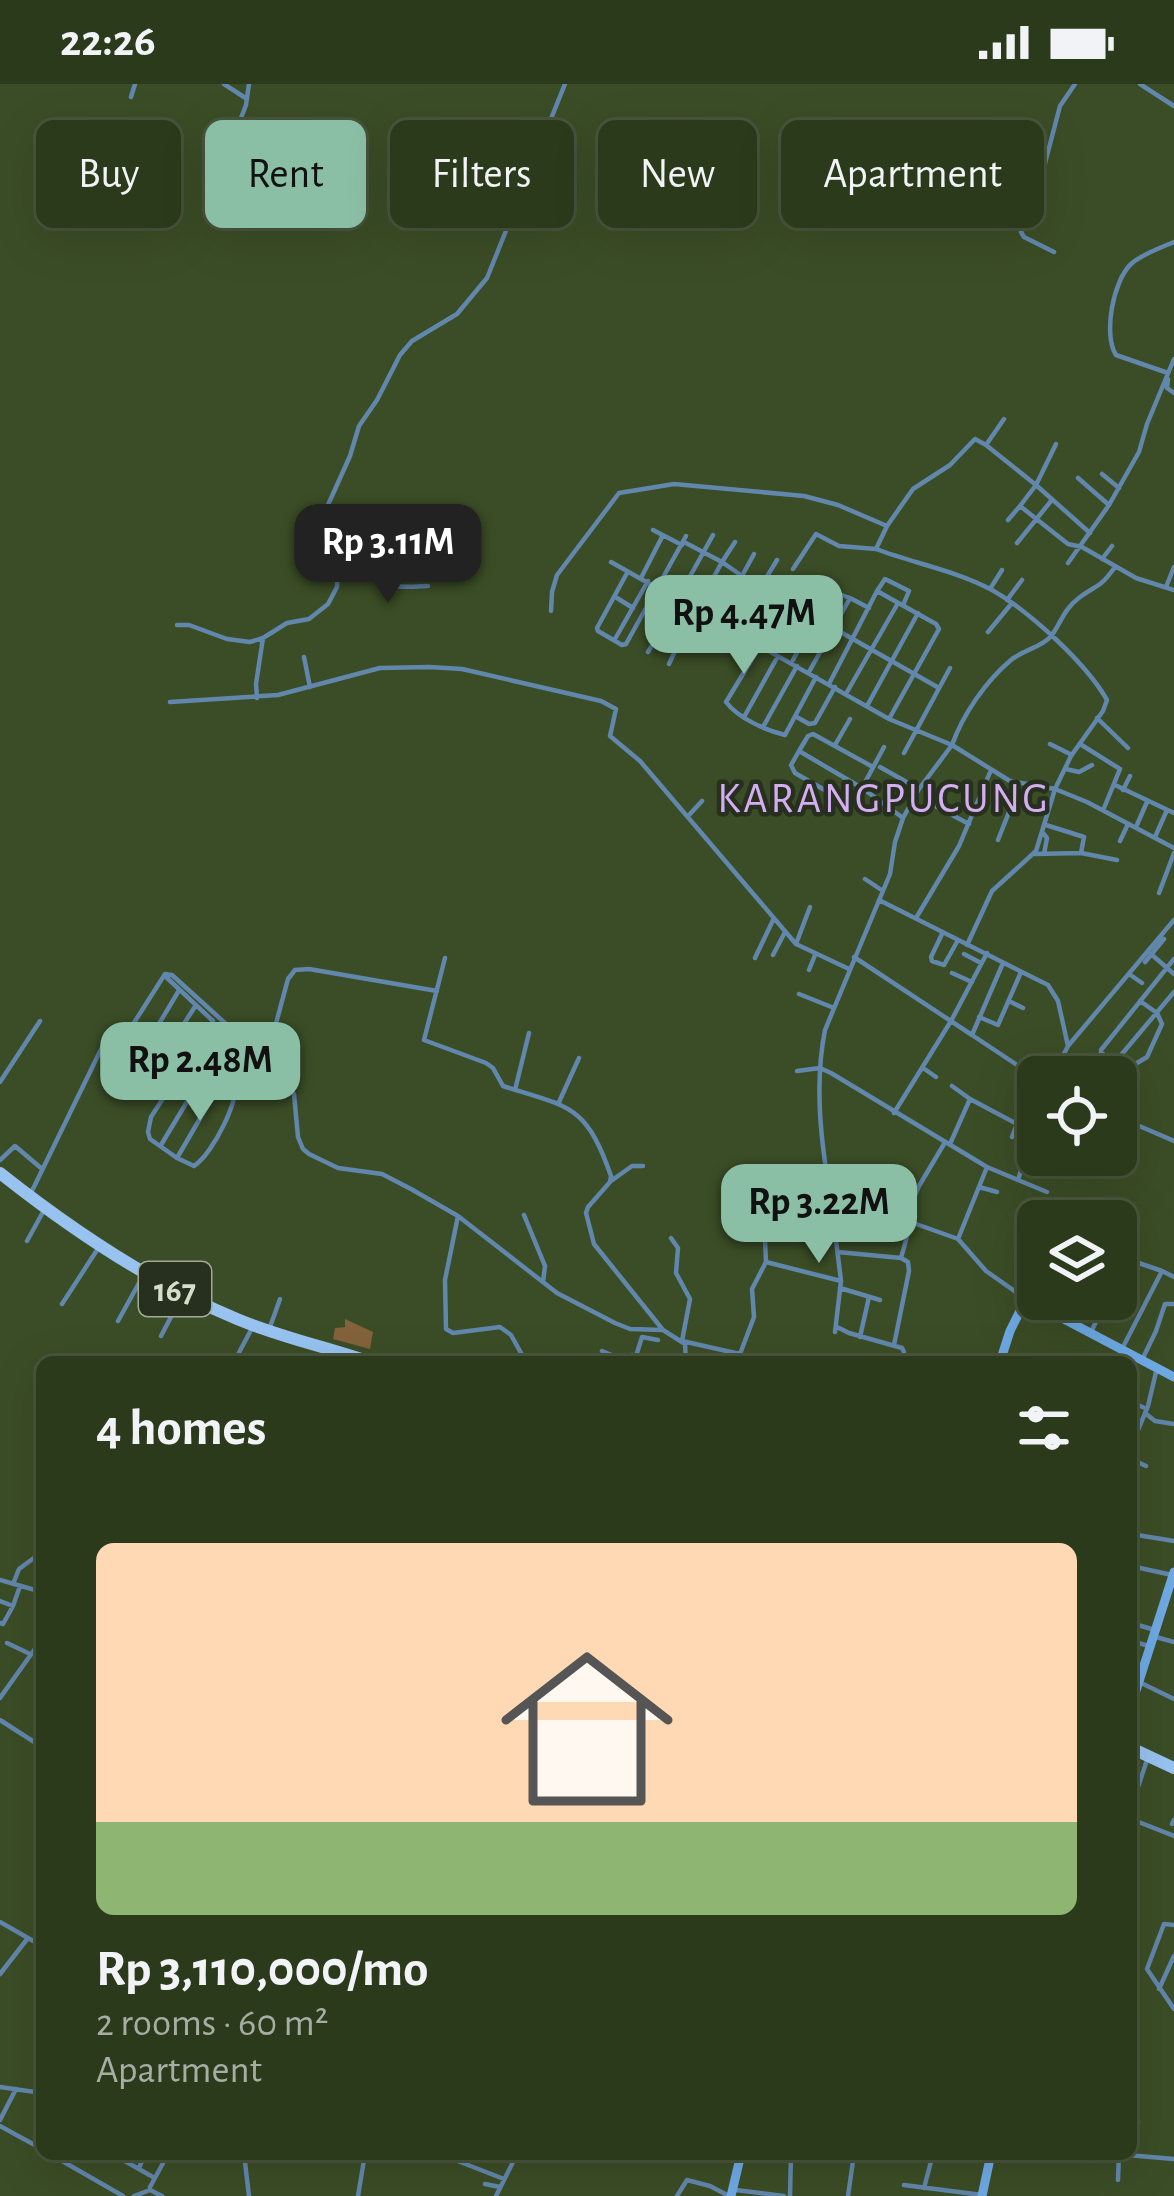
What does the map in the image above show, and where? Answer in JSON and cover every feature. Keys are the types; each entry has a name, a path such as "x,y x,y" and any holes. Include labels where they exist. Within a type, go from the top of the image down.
{"main road":[{"name":"167","path":"0,1173 100,1245 183,1293 254,1326 351,1356"},
{"path":"1137,1751 1174,1768"}],"street":[{"path":"131,97 134,84"},
{"path":"224,84 247,99"},
{"path":"240,120 249,84"},
{"path":"177,625 250,641 309,619 332,598 338,580 339,544 323,524 323,516 358,426 407,346 457,314 487,278 565,84"},
{"path":"1054,252 1021,232 1038,190 1057,114 1075,84"},
{"path":"1140,84 1174,106"},
{"path":"1168,373 1117,355 1109,332 1124,272 1136,260 1174,242"},
{"path":"1068,563 1137,455 1174,358"},
{"path":"1168,373 1167,388 1174,393"},
{"path":"986,445 1004,419"},
{"path":"876,549 918,484 950,465 973,440 986,445 1090,533"},
{"path":"1007,520 1036,485 1056,444"},
{"path":"1102,474 1119,488"},
{"path":"1078,478 1108,506"},
{"path":"551,611 557,575 619,493 674,484 804,496 887,526"},
{"path":"1017,543 1052,500"},
{"path":"1020,506 1068,544 1136,578 1170,588 1174,567"},
{"path":"653,530 704,552 939,688"},
{"path":"793,569 815,534 839,546 876,549 990,589 1084,670 1106,704 1055,790 1034,854"},
{"path":"614,641 663,535"},
{"path":"678,598 713,535"},
{"path":"628,571 597,628 622,645 684,541"},
{"path":"669,664 734,542"},
{"path":"1102,559 1112,546"},
{"path":"714,620 754,554"},
{"path":"734,631 777,560"},
{"path":"610,562 890,719 952,746 1014,782 1055,790 1155,837 1174,851 1159,892"},
{"path":"904,1356 904,1350 894,1345 835,1329 838,1252 820,1101 826,1030 893,864 903,818 919,789 952,746 975,701 1006,666 1051,637 1061,616 1102,585 1115,567"},
{"path":"990,589 1002,570"},
{"path":"338,580 358,573 393,586 428,586"},
{"path":"850,598 785,735 728,708 726,702 790,577 850,598 869,608"},
{"path":"795,716 815,724 852,638 885,579 909,593 847,693"},
{"path":"988,632 1022,580"},
{"path":"744,717 810,583"},
{"path":"763,727 830,591"},
{"path":"877,591 939,629 890,719"},
{"path":"617,598 632,608"},
{"path":"647,609 686,628"},
{"path":"867,706 918,613"},
{"path":"648,652 668,619"},
{"path":"257,698 263,638"},
{"path":"304,657 310,688"},
{"path":"170,702 257,698 380,668 430,667 482,673 601,701 616,709 613,742 640,761 796,944 849,969"},
{"path":"904,753 950,668"},
{"path":"1097,718 1128,748"},
{"path":"835,745 850,719"},
{"path":"884,747 877,767 856,801 849,804 792,770 793,760 811,734 835,745 877,767 919,789"},
{"path":"1079,744 1120,768 1103,810"},
{"path":"1050,745 1072,755"},
{"path":"799,751 903,818"},
{"path":"1066,769 1079,772 1092,765"},
{"path":"916,918 953,859 992,770"},
{"path":"1123,790 1130,776"},
{"path":"998,840 1014,782"},
{"path":"1114,785 1170,811 1155,837"},
{"path":"688,816 702,801"},
{"path":"1136,827 1148,802"},
{"path":"935,806 969,824"},
{"path":"1120,841 1128,824"},
{"path":"1044,829 1084,837 1081,853"},
{"path":"1044,829 1044,854"},
{"path":"968,945 992,891 1034,854 1081,853 1117,860"},
{"path":"865,879 883,890"},
{"path":"879,900 1052,989 1068,1046"},
{"path":"796,944 810,907"},
{"path":"755,958 774,918"},
{"path":"1063,1056 1174,920"},
{"path":"773,955 785,932"},
{"path":"943,932 931,957 937,964 943,966 958,940"},
{"path":"1145,962 1164,939"},
{"path":"894,1113 987,953"},
{"path":"964,954 982,963"},
{"path":"809,970 815,955"},
{"path":"1151,955 1174,974"},
{"path":"854,957 1017,1064"},
{"path":"445,958 424,1040 486,1063 500,1084 560,1102 585,1122 610,1172 610,1182"},
{"path":"1106,1056 1100,1050 1174,958"},
{"path":"972,1035 1003,963"},
{"path":"437,992 295,970 268,1045 269,1074 294,1094 298,1137 309,1154 345,1170 382,1174 458,1216 557,1293 625,1328 663,1330"},
{"path":"998,1025 1021,972"},
{"path":"952,973 971,982"},
{"path":"1130,974 1142,983"},
{"path":"164,975 172,975 236,1033 268,1045"},
{"path":"164,975 213,1021 151,1117 148,1136 194,1166 204,1158 237,1091 238,1077 208,1066"},
{"path":"125,1037 164,975"},
{"path":"144,1049 179,990"},
{"path":"1121,1056 1174,992"},
{"path":"799,994 834,1008"},
{"path":"1009,1001 1023,1008"},
{"path":"1137,1062 1145,1059 1162,1020 1140,1001"},
{"path":"153,1072 196,1005"},
{"path":"980,1017 1009,1030"},
{"path":"0,1082 40,1021"},
{"path":"29,1195 108,1035 115,1032 200,1080"},
{"path":"515,1090 529,1033"},
{"path":"160,1147 214,1054 199,1044"},
{"path":"560,1102 579,1058"},
{"path":"796,1071 820,1068 987,1167 1047,1192"},
{"path":"923,1068 936,1077"},
{"path":"177,1158 227,1072"},
{"path":"952,1086 1017,1124 1012,1137"},
{"path":"901,1258 919,1186 970,1099"},
{"path":"1137,1125 1174,1141"},
{"path":"0,1160 15,1146 43,1169"},
{"path":"643,1166 632,1166 610,1182 588,1207 586,1216 599,1253 663,1330 682,1341 744,1356"},
{"path":"963,1243 987,1167"},
{"path":"880,1211 890,1171"},
{"path":"1018,1180 1019,1176"},
{"path":"725,1180 739,1186 765,1239 766,1262 752,1289 754,1317 740,1354"},
{"path":"979,1187 997,1192"},
{"path":"831,1198 908,1219 963,1243 986,1270 1017,1292"},
{"path":"27,1241 46,1208"},
{"path":"524,1215 545,1266 542,1282"},
{"path":"458,1216 445,1280 446,1329 453,1333 500,1327 511,1335 523,1356"},
{"path":"671,1238 678,1248 676,1273 690,1299 682,1341 686,1356"},
{"path":"62,1304 100,1245"},
{"path":"838,1252 908,1262 894,1345"},
{"path":"766,1262 880,1300"},
{"path":"1137,1262 1174,1277"},
{"path":"1122,1349 1162,1270"},
{"path":"118,1322 145,1272"},
{"path":"160,1336 183,1293"},
{"path":"860,1337 869,1297"},
{"path":"269,1330 280,1299"},
{"path":"1142,1360 1165,1304 1174,1304"},
{"path":"1002,1356 1017,1317"},
{"path":"1067,1320 1135,1356"},
{"path":"1091,1333 1097,1320"},
{"path":"237,1356 254,1326"},
{"path":"636,1356 642,1337 658,1340"},
{"path":"602,1351 614,1356"},
{"path":"1137,1357 1174,1377"},
{"path":"1137,1433 1157,1368"},
{"path":"1137,1406 1155,1421 1174,1424"},
{"path":"1137,1462 1147,1466"},
{"path":"1137,1535 1174,1540"},
{"path":"1,1625 13,1606 19,1569 36,1556"},
{"path":"1137,1568 1173,1574 1137,1685"},
{"path":"0,1580 36,1590"},
{"path":"0,1601 13,1606"},
{"path":"1137,1628 1152,1638"},
{"path":"1137,1639 1174,1642"},
{"path":"7,1642 31,1654"},
{"path":"0,1698 36,1648"},
{"path":"1138,1682 1174,1699"},
{"path":"0,1720 36,1743"},
{"path":"1137,1790 1148,1756"},
{"path":"1137,1822 1174,1836"},
{"path":"0,1922 36,1943"},
{"path":"1173,2007 1148,1972 1148,1963 1164,1924 1174,1925"},
{"path":"0,1974 28,1938"},
{"path":"1159,1990 1174,1956"},
{"path":"0,2087 36,2092"},
{"path":"16,2090 0,2122 36,2145"},
{"path":"1137,2129 1138,2122"},
{"path":"1137,2155 1174,2158"},
{"path":"60,2160 123,2196"},
{"path":"123,2160 154,2177"},
{"path":"139,2168 142,2160"},
{"path":"151,2190 164,2160"},
{"path":"245,2160 250,2196"},
{"path":"358,2196 364,2160"},
{"path":"455,2160 504,2179"},
{"path":"485,2184 500,2192 514,2160"},
{"path":"731,2194 740,2160"},
{"path":"677,2196 689,2180 731,2194 787,2196 790,2160"},
{"path":"848,2196 853,2160"},
{"path":"924,2188 932,2160"},
{"path":"904,2186 982,2196 989,2160"},
{"path":"1118,2160 1118,2180"},
{"path":"134,2196 151,2190"},
{"path":"151,2190 161,2196"}],"shaded area":[{"path":"345,1319 373,1332 370,1349 333,1339 335,1328 345,1327"}],"district":[{"name":"KARANGPUCUNG","path":"884,797"}]}
